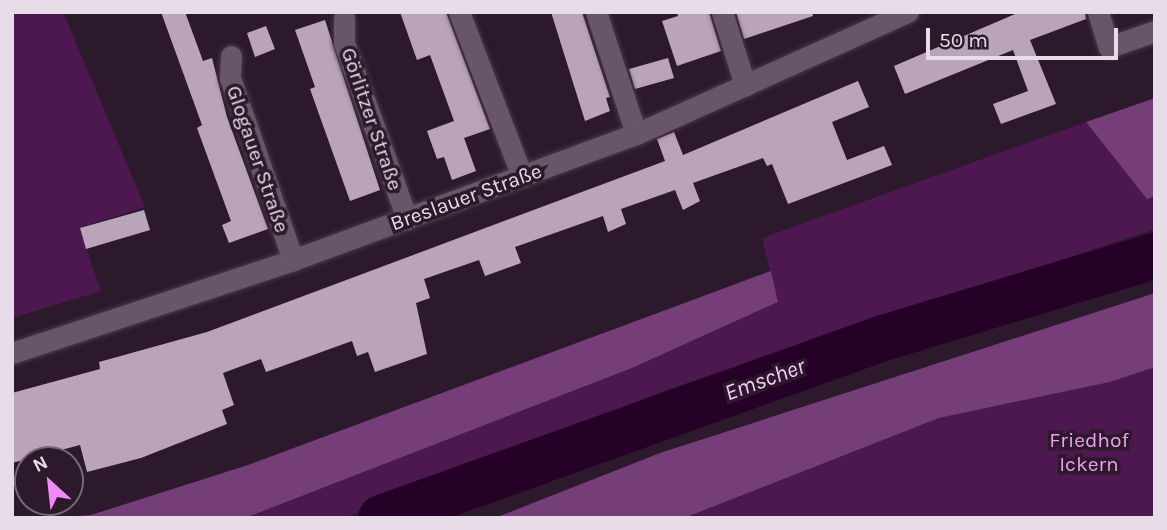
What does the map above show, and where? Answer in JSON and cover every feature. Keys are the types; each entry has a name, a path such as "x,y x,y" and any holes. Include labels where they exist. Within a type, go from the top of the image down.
{"street":[{"path":"459,12 523,176"},
{"path":"596,12 636,134"},
{"path":"722,12 745,86"},
{"path":"850,12 857,33"},
{"name":"Breslauer Straße","path":"12,353 293,260 636,134 908,12"},
{"path":"1098,12 1109,47 1155,31"},
{"name":"Görlitzer Straße","path":"344,18 344,43 407,219"},
{"name":"Glogauer Straße","path":"231,56 230,78 293,260"}],"green space":[{"path":"12,12 63,12 145,207 79,228 101,291 12,318"},
{"path":"1086,122 1147,198 1155,196 1155,229 669,389 344,518 245,518 632,368 778,302 762,238"},
{"name":"Friedhof Ickern","path":"1155,367 1155,518 684,518 939,418 1110,382"}],"shaded area":[{"path":"1155,98 1155,196 1147,199 1086,122"},
{"path":"771,271 778,302 632,368 245,518 56,518 91,515 248,465"},
{"path":"1155,293 1155,367 1110,382 939,418 684,518 495,518 660,453"}],"building":[{"path":"161,12 185,12 203,61 212,58 227,117 268,229 229,243 222,225 231,221 197,128 202,125"},
{"path":"400,12 446,12 490,129 464,138 476,171 452,180 444,157 437,159 427,131 454,121 430,55 417,60"},
{"path":"551,12 582,12 610,97 606,98 610,111 585,121"},
{"path":"677,12 709,12 721,51 677,66 662,21 678,16"},
{"path":"736,12 812,12 813,16 744,39"},
{"path":"1020,12 1085,12 1086,19 1030,40 1056,104 1001,124 993,104 1028,91 1013,50 905,94 894,66"},
{"path":"325,20 380,190 350,201 310,89 315,87 295,30"},
{"path":"266,26 275,49 255,57 247,33"},
{"path":"668,58 674,78 635,89 629,69"},
{"path":"858,81 869,107 832,122 847,160 884,146 892,165 788,204 772,164 767,166 763,158 693,183 700,201 683,210 675,190 621,209 626,224 608,232 603,216 515,247 521,263 485,276 479,260 424,279 430,298 416,303 427,354 375,372 368,352 357,356 352,341 266,372 261,359 223,373 234,405 222,410 227,424 141,458 87,472 84,446 80,445 14,446 12,463 12,393 100,369 99,362 207,332 665,161 657,139 674,132 683,155"},
{"path":"144,210 150,230 86,249 80,228"}],"waterway":[{"name":"Emscher","path":"381,518 883,338 1155,256"}]}
